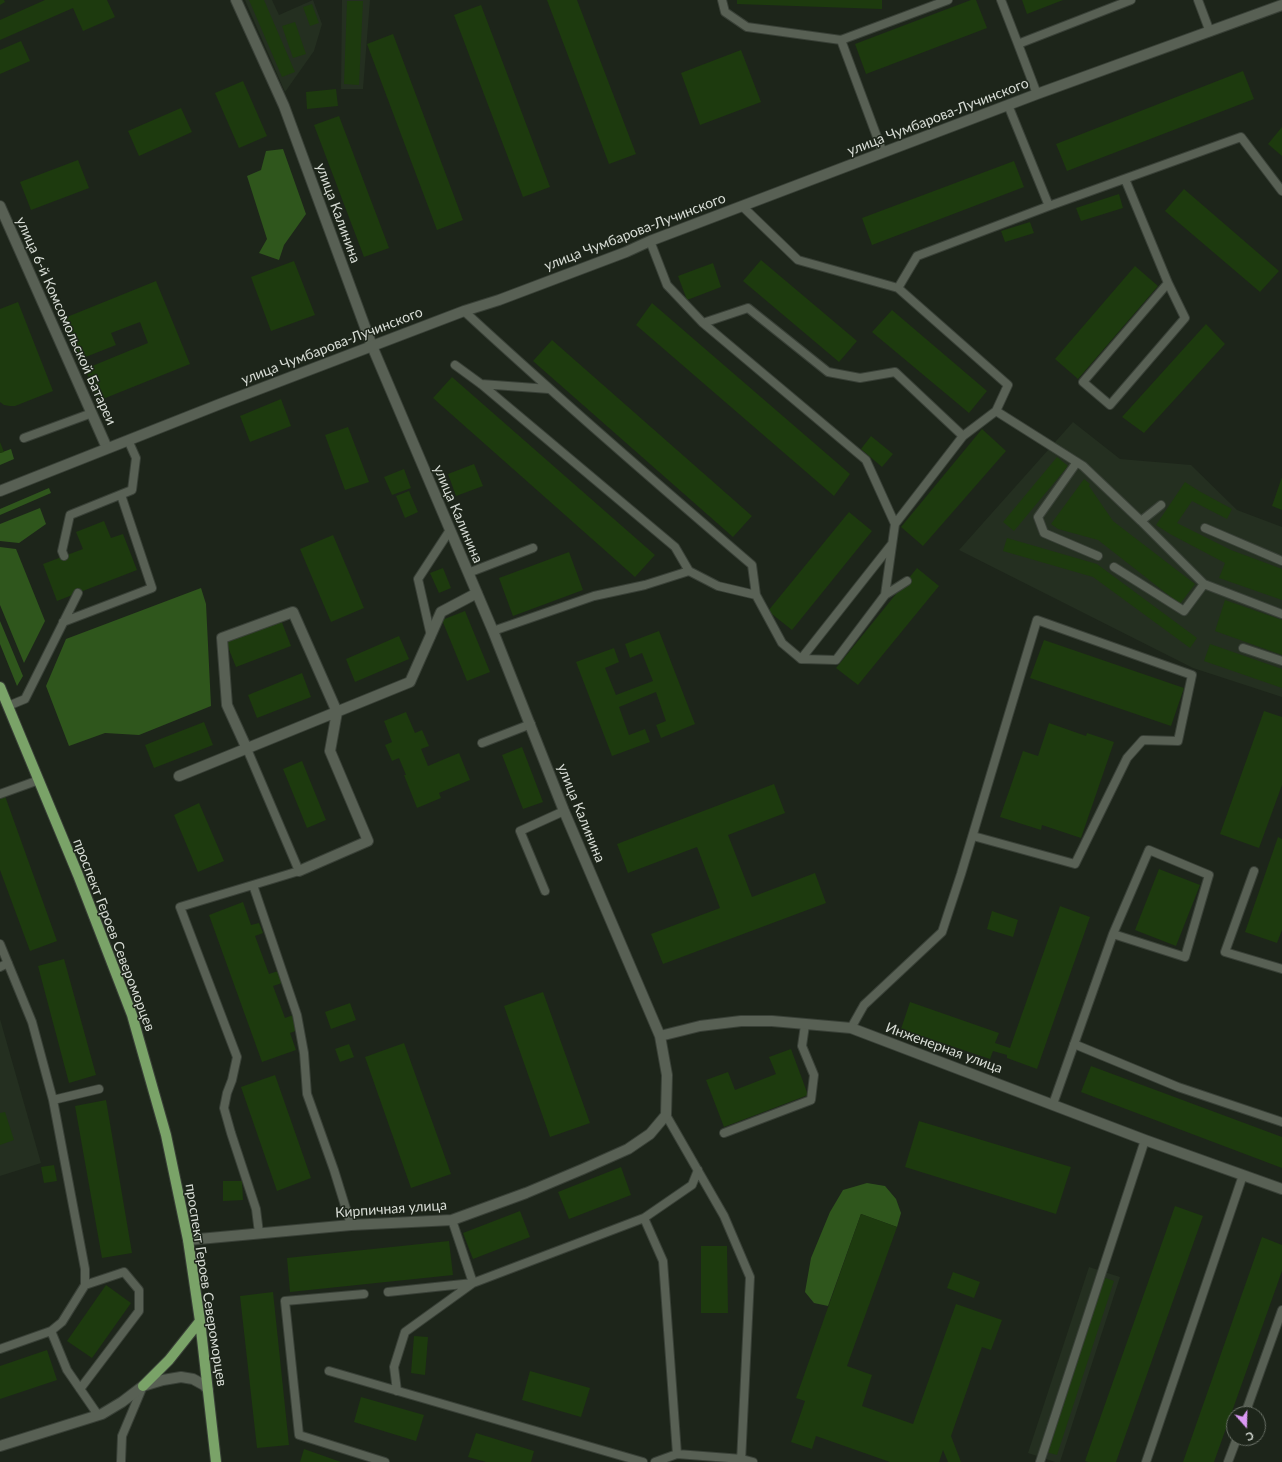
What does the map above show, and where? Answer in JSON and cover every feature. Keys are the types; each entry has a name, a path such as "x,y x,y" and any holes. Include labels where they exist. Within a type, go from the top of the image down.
{"main road":[{"name":"проспект Героев Североморцев","path":"0,687 78,875 132,1015 166,1135 188,1240 200,1321 216,1462"},
{"path":"143,1386 169,1360 200,1321"}],"street":[{"name":"улица Калинина","path":"236,0 284,106 372,346 493,631 531,724 564,811 660,1036"},
{"name":"улица Чумбарова-Лучинского","path":"0,491 107,448 464,311 506,297 626,252 650,241 1037,94 1282,5"},
{"name":"улица 6-й Комсомольской Батареи","path":"0,206 107,448"},
{"path":"179,776 410,682 441,612 477,593"},
{"path":"247,749 227,705 222,638 293,612 337,712 330,751 368,841 300,871"},
{"name":"Инженерная улица","path":"660,1036 700,1026 740,1021 772,1021 851,1028 1145,1140 1282,1189"},
{"path":"660,1036 667,1075 666,1114"},
{"name":"Кирпичная улица","path":"188,1240 351,1225 452,1220 526,1193 628,1149 650,1134 666,1114"},
{"path":"0,1446 98,1415 122,1402 143,1386 172,1378 181,1377 193,1379 208,1390"}],"lane":[{"path":"722,0 726,12 747,27 841,40 948,0"},
{"path":"1001,0 1037,94"},
{"path":"1018,44 1131,0"},
{"path":"1198,0 1210,32"},
{"path":"841,40 883,153"},
{"path":"1008,105 1049,206"},
{"path":"898,288 917,256 1049,206 1241,137 1282,191"},
{"path":"1124,179 1168,284 1185,318 1110,405 1083,382 1168,284"},
{"path":"742,206 798,260 898,288 1008,385 996,411 963,436 895,524 885,595"},
{"path":"650,241 667,286 703,323 866,460 895,524"},
{"path":"703,323 748,308 828,372 860,378 895,372 963,436"},
{"path":"464,311 548,389 752,565 756,595 782,644 801,659 836,660 885,595 907,581"},
{"path":"455,365 481,384 675,547 689,571 718,586 756,595"},
{"path":"481,384 548,389"},
{"path":"996,411 1083,466 1204,584 1282,614"},
{"path":"24,438 92,413"},
{"path":"64,556 62,551 70,515 132,490 136,458 128,440"},
{"path":"1077,462 1038,517 1044,533 1098,556"},
{"path":"63,622 152,588 121,495"},
{"path":"1141,521 1161,506"},
{"path":"1205,528 1282,562"},
{"path":"431,636 418,579 450,530"},
{"path":"801,659 892,544"},
{"path":"468,573 533,548"},
{"path":"1114,567 1184,612 1204,584"},
{"path":"493,631 594,596 645,585 689,571"},
{"path":"8,706 25,699 78,593"},
{"path":"851,1028 864,1005 942,932 973,836 1037,620 1192,675 1178,741 1143,740 1127,758 1075,864 973,836"},
{"path":"1243,648 1282,661"},
{"path":"482,743 531,724"},
{"path":"247,749 300,871 180,907 237,1057 224,1108 256,1209 259,1233"},
{"path":"0,794 39,780"},
{"path":"545,891 520,831 564,811"},
{"path":"1053,1104 1113,934 1149,850 1209,875 1185,957 1113,934"},
{"path":"1254,871 1225,952 1282,969"},
{"path":"253,885 297,1015 304,1053 307,1094 334,1170 351,1225"},
{"path":"0,944 32,1022 53,1100 85,1269 85,1285 62,1322 52,1331 0,1349"},
{"path":"0,967 8,963"},
{"path":"724,1133 811,1100 814,1075 802,1046 805,1025"},
{"path":"1074,1044 1178,1087 1282,1122"},
{"path":"53,1100 98,1089"},
{"path":"666,1114 724,1216 750,1277 742,1461"},
{"path":"1040,1462 1145,1140"},
{"path":"388,1292 473,1283 644,1218 692,1186 698,1170"},
{"path":"1146,1462 1243,1175"},
{"path":"644,1218 663,1261 677,1454"},
{"path":"452,1220 473,1283"},
{"path":"80,1389 139,1311 139,1290 124,1272 85,1285"},
{"path":"397,1391 394,1367 406,1332 473,1283"},
{"path":"364,1294 285,1301 299,1435 384,1462"},
{"path":"1248,1406 1282,1310"},
{"path":"52,1331 67,1370 98,1415"},
{"path":"329,1371 643,1462"},
{"path":"121,1462 122,1436 143,1386"},
{"path":"1228,1462 1234,1446"},
{"path":"655,1462 677,1454 753,1462"}],"shaded area":[{"path":"245,0 272,0 279,15 313,0 322,24 314,51 285,92"},
{"path":"342,0 370,0 363,89 341,89"},
{"path":"1073,422 1120,459 1191,465 1237,510 1282,527 1282,697 1193,668 959,550"},
{"path":"0,1019 41,1163 0,1176"},
{"path":"1089,1267 1120,1277 1060,1462 1055,1462 1028,1453"}],"green space":[{"path":"283,149 306,214 284,245 279,260 259,253 267,239 247,176 261,170 266,151"},
{"path":"11,449 14,459 0,465 0,453"},
{"path":"49,488 51,493 0,515 0,509"},
{"path":"40,508 46,524 19,543 0,541 0,524"},
{"path":"0,547 16,549 45,621 24,663 0,605"},
{"path":"201,588 206,604 211,706 139,735 105,733 69,746 46,686 66,639"},
{"path":"0,621 23,676 17,686 0,644"},
{"path":"867,1183 885,1186 896,1199 901,1213 897,1227 861,1214 828,1306 814,1303 805,1292 811,1258 830,1212 843,1190"}],"building":[{"path":"0,0 4,0 5,2 0,5"},
{"path":"45,0 107,0 115,17 83,31 73,8 0,40 0,20"},
{"path":"249,0 264,0 295,72 282,77"},
{"path":"547,0 577,0 636,154 609,164"},
{"path":"737,0 882,0 882,9 737,4"},
{"path":"971,0 976,0 987,28 866,74 855,44"},
{"path":"1022,0 1063,0 1027,14"},
{"path":"347,1 363,1 359,85 344,84"},
{"path":"312,4 319,23 310,26 303,7"},
{"path":"481,5 550,187 523,197 454,15"},
{"path":"295,22 306,54 293,58 282,26"},
{"path":"393,34 463,220 437,230 367,44"},
{"path":"21,41 30,61 0,74 0,50"},
{"path":"741,50 761,102 700,125 681,73"},
{"path":"1243,71 1254,99 1067,171 1056,144"},
{"path":"243,81 267,136 239,148 215,93"},
{"path":"336,89 338,106 307,109 306,92"},
{"path":"181,108 192,132 139,156 128,131"},
{"path":"339,116 389,248 364,257 314,125"},
{"path":"1282,127 1282,156 1268,144"},
{"path":"78,160 89,188 31,210 20,182"},
{"path":"1014,161 1024,187 872,245 862,218"},
{"path":"1184,189 1279,271 1260,292 1165,211"},
{"path":"1119,194 1123,208 1081,221 1076,208"},
{"path":"1030,222 1034,233 1005,242 1001,231"},
{"path":"761,260 857,341 839,362 743,281"},
{"path":"294,261 315,315 271,331 251,277"},
{"path":"713,263 721,287 687,300 678,276"},
{"path":"1135,266 1158,286 1078,379 1055,359"},
{"path":"156,281 190,364 98,401 85,369 148,343 140,322 111,333 116,345 78,360 62,319"},
{"path":"18,302 53,391 15,406 10,406 4,405 0,402 0,309"},
{"path":"652,303 850,474 834,496 636,325"},
{"path":"892,310 987,391 969,413 872,332"},
{"path":"1206,324 1225,344 1144,433 1122,417"},
{"path":"552,340 752,516 733,537 533,361"},
{"path":"452,377 655,555 635,577 433,398"},
{"path":"281,399 291,426 250,442 240,416"},
{"path":"348,427 369,482 345,490 325,435"},
{"path":"982,429 1006,451 923,546 901,527"},
{"path":"871,436 893,454 882,467 861,449"},
{"path":"0,442 4,452 0,453"},
{"path":"1057,457 1068,466 1014,531 1003,522"},
{"path":"474,464 483,486 456,496 448,474"},
{"path":"404,469 411,488 392,495 384,477"},
{"path":"1282,477 1282,510 1272,506"},
{"path":"1084,479 1090,484 1089,486 1113,521 1195,584 1180,604 1098,540 1058,529 1051,524"},
{"path":"1185,482 1232,509 1227,519 1192,501 1177,523 1231,550 1282,569 1282,600 1219,578 1225,563 1156,525"},
{"path":"409,491 418,512 405,518 396,496"},
{"path":"849,512 872,531 792,630 768,611"},
{"path":"104,521 111,538 123,534 137,570 57,601 43,564 83,549 76,532"},
{"path":"333,535 364,608 331,622 300,549"},
{"path":"1007,538 1097,564 1197,638 1190,648 1093,577 1003,551"},
{"path":"569,552 583,590 513,616 499,578"},
{"path":"443,568 451,588 439,593 430,573"},
{"path":"917,568 939,586 858,685 836,668"},
{"path":"1225,600 1282,620 1282,655 1215,631"},
{"path":"465,611 490,672 467,681 442,620"},
{"path":"281,620 291,646 236,667 226,642"},
{"path":"659,631 695,724 661,738 656,725 666,721 656,692 619,707 629,735 645,729 650,742 612,756 576,662 614,648 619,662 605,668 616,695 653,681 642,653 630,658 625,644"},
{"path":"399,636 409,659 355,682 346,659"},
{"path":"1044,640 1184,688 1171,726 1030,678"},
{"path":"1210,644 1282,669 1282,688 1204,661"},
{"path":"302,673 311,697 257,718 248,695"},
{"path":"1264,711 1282,717 1282,785 1259,848 1220,834"},
{"path":"406,712 415,733 422,730 429,746 421,749 428,766 459,753 470,780 439,793 441,798 417,808 399,758 392,761 385,745 392,742 384,721"},
{"path":"204,722 213,745 154,768 145,745"},
{"path":"1049,723 1086,736 1087,733 1114,742 1081,838 1042,825 1041,830 1000,817 1023,751 1038,756"},
{"path":"522,747 543,802 523,809 502,755"},
{"path":"302,761 326,820 307,828 283,769"},
{"path":"774,784 785,813 728,835 752,897 815,873 826,903 663,964 651,934 720,908 697,847 628,873 617,844"},
{"path":"5,796 57,941 30,951 0,870 0,798"},
{"path":"199,803 224,861 198,872 174,815"},
{"path":"1278,837 1282,839 1282,930 1277,943 1245,932"},
{"path":"1159,869 1200,885 1176,946 1135,930"},
{"path":"243,902 251,925 259,923 263,933 255,936 269,974 278,971 282,983 273,986 285,1018 293,1015 298,1030 290,1033 296,1050 262,1062 209,915"},
{"path":"1060,906 1090,917 1037,1069 1007,1058 1007,1055 993,1051 990,1059 901,1029 910,1002 999,1033 995,1043 1010,1048"},
{"path":"992,911 1018,920 1013,937 987,929"},
{"path":"64,959 96,1075 69,1083 38,966"},
{"path":"543,992 590,1123 550,1137 504,1006"},
{"path":"350,1003 356,1020 331,1029 325,1012"},
{"path":"404,1043 451,1174 411,1188 365,1057"},
{"path":"349,1044 354,1057 340,1062 335,1049"},
{"path":"791,1049 808,1095 724,1127 706,1080 728,1072 735,1090 776,1074 769,1057"},
{"path":"1091,1066 1282,1137 1282,1168 1081,1092"},
{"path":"275,1075 311,1178 277,1191 241,1087"},
{"path":"106,1100 132,1253 102,1258 75,1106"},
{"path":"5,1112 14,1140 0,1145 0,1113"},
{"path":"919,1121 1071,1167 1056,1214 905,1167"},
{"path":"54,1165 57,1181 44,1183 41,1167"},
{"path":"621,1167 631,1195 569,1219 558,1192"},
{"path":"223,1181 242,1181 243,1200 223,1201"},
{"path":"1175,1206 1203,1216 1116,1462 1085,1461"},
{"path":"520,1211 530,1237 473,1259 463,1233"},
{"path":"861,1214 897,1227 847,1366 872,1375 862,1406 913,1424 956,1304 1002,1320 991,1350 982,1347 951,1436 961,1462 948,1462 943,1450 939,1462 890,1462 816,1436 812,1449 791,1442 805,1401 796,1398"},
{"path":"1262,1237 1282,1245 1282,1271 1234,1406 1226,1406 1226,1428 1214,1462 1183,1462"},
{"path":"449,1241 453,1275 290,1292 287,1258"},
{"path":"701,1246 727,1246 728,1313 701,1313"},
{"path":"953,1272 980,1282 974,1298 947,1288"},
{"path":"1103,1277 1114,1281 1057,1455 1046,1452"},
{"path":"106,1285 131,1303 92,1358 67,1341"},
{"path":"273,1292 289,1445 257,1448 240,1296"},
{"path":"414,1336 428,1337 425,1375 411,1373"},
{"path":"47,1350 57,1380 0,1399 0,1366"},
{"path":"530,1371 590,1388 581,1417 522,1400"},
{"path":"361,1397 424,1415 416,1441 354,1422"},
{"path":"476,1433 534,1451 531,1462 486,1462 468,1457"},
{"path":"304,1449 341,1462 300,1462"}]}
